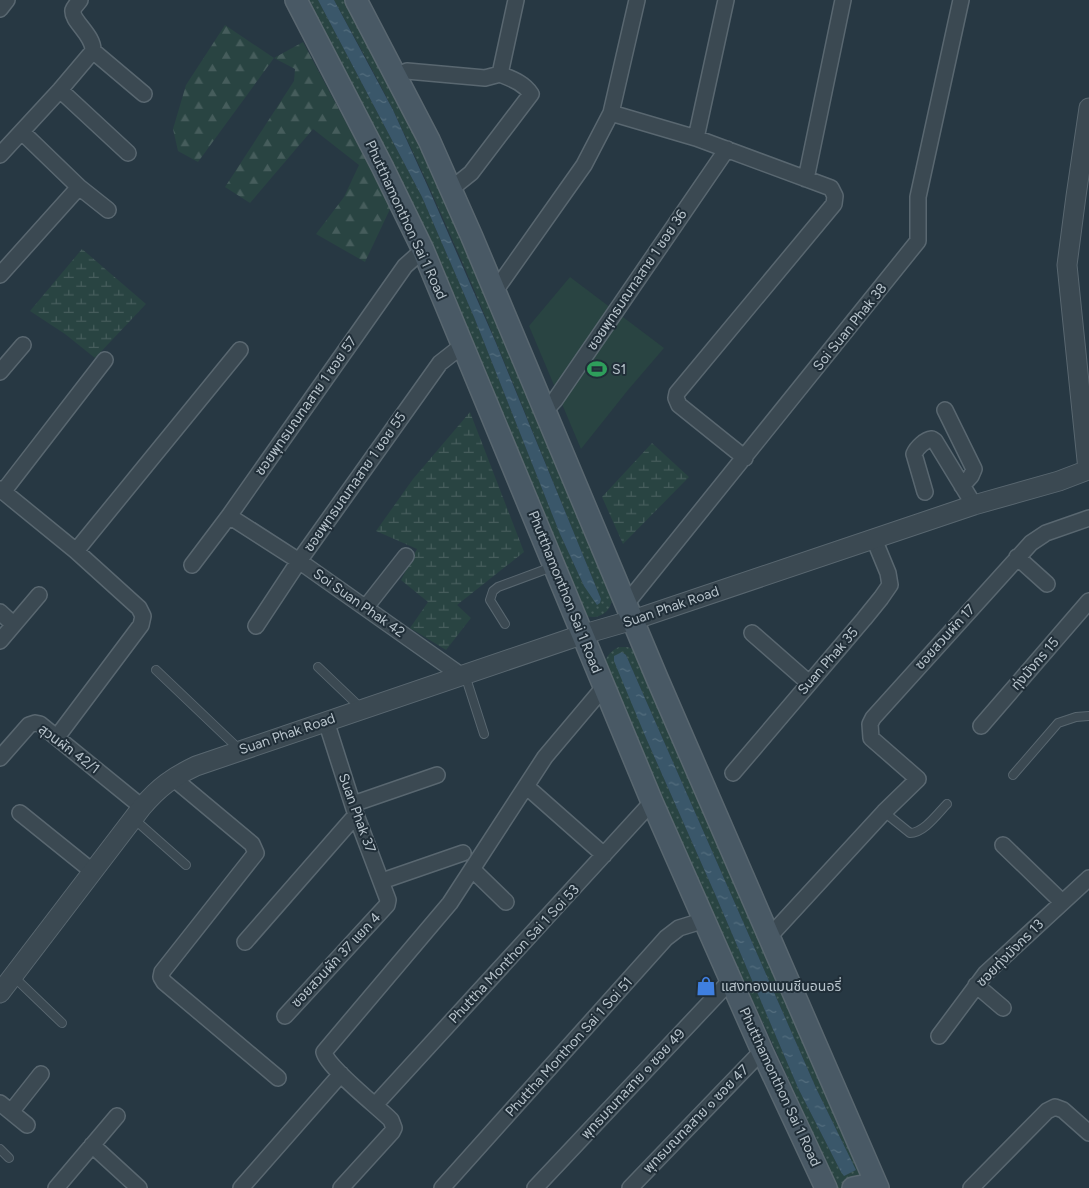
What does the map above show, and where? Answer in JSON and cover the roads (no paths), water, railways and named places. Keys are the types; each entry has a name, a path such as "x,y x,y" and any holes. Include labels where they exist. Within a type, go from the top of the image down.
{"main road":[{"name":"Phutthamonthon Sai 1 Road","path":"296,0 423,250 554,566 586,634 604,687 652,802 762,1051 826,1188"},
{"path":"356,0 429,140 451,189 546,410 627,616 878,1188"},
{"path":"853,1188 863,1186 873,1188"}],"street":[{"path":"0,9 6,0"},
{"path":"80,0 74,8 73,15 91,39 93,51 144,94"},
{"path":"500,74 516,0"},
{"path":"495,291 584,165 612,113 637,0"},
{"path":"696,138 726,0"},
{"path":"806,179 843,0"},
{"name":"Soi Suan Phak 38","path":"627,616 745,458 918,242 918,197 961,0"},
{"path":"0,155 93,51"},
{"path":"396,76 407,71 485,78 500,74 518,82 527,88 531,94 471,173 451,189"},
{"path":"60,90 128,153"},
{"name":"Suan Phak Road","path":"0,993 137,812 155,792 172,778 196,766 586,634 627,616 874,540 974,505 1059,481 1088,467 1067,265 1089,108"},
{"path":"612,113 727,149 831,188 835,196 834,204 677,393 676,398 679,405 745,458"},
{"path":"22,132 79,187 108,210"},
{"name":"ซอยพุทธมณฑลสาย 1 ซอย 36","path":"546,410 555,400 727,149"},
{"path":"0,275 79,187"},
{"name":"ซอยพุทธมณฑลสาย 1 ซอย 57","path":"192,565 229,516 405,266 423,250"},
{"path":"0,372 23,345"},
{"name":"ซอยพุทธมณฑลสาย 1 ซอย 55","path":"256,626 299,561 440,363 463,345"},
{"path":"76,551 240,350"},
{"path":"57,737 141,625 142,616 138,608 76,551 2,490 105,360"},
{"path":"945,410 974,469 971,476 962,486"},
{"path":"925,492 914,454 916,449 929,439 936,441 974,505"},
{"name":"Soi Suan Phak 42","path":"229,516 299,561 463,676"},
{"name":"ซอยสวนผัก 17","path":"884,812 918,779 871,738 870,724 873,718 1039,536 1089,518"},
{"name":"Suan Phak 35","path":"733,773 882,598 890,585 888,573 874,540"},
{"path":"366,608 406,556"},
{"path":"1018,557 1047,584"},
{"path":"0,640 39,595"},
{"name":"ทุ่งมังกร 15","path":"981,726 1089,601"},
{"path":"0,612 13,624"},
{"path":"752,633 809,683"},
{"path":"341,1188 394,1128 391,1120 325,1057 324,1052 326,1048 450,903 545,757 604,687"},
{"name":"Suan Phak 37","path":"326,721 354,810 382,881 388,900 387,905"},
{"name":"สุวนผัก 42/1","path":"0,758 29,725 34,723 40,724 57,737 137,812"},
{"path":"245,942 354,810 437,775"},
{"path":"172,778 252,844 256,853 162,972 161,977 164,982 278,1078"},
{"path":"527,787 604,856"},
{"name":"Phuttha Monthon Sai 1 Soi 53","path":"375,1105 652,802"},
{"path":"769,937 884,812"},
{"path":"20,813 92,871"},
{"path":"1003,845 1062,902"},
{"path":"382,881 464,853"},
{"path":"472,870 506,902"},
{"name":"ซอยทุ่งมังกร 13","path":"939,1036 986,973 1089,878"},
{"name":"ซอยสวนผัก 37 แยก 4","path":"285,1016 387,905"},
{"name":"Phuttha Monthon Sai 1 Soi 51","path":"442,1188 666,938 679,928 705,920"},
{"name":"พุทธมณฑลสาย ๑ ซอย 49","path":"535,1188 731,980"},
{"path":"976,985 1003,1008"},
{"name":"พุทธมณฑลสาย ๑ ซอย 47","path":"630,1188 762,1051"},
{"path":"27,1125 6,1108 41,1074"},
{"path":"241,1188 341,1074"},
{"path":"972,1188 1047,1111 1055,1107 1063,1110 1089,1133"},
{"path":"56,1188 117,1116"},
{"path":"92,1145 139,1188"}],"lane":[{"path":"506,624 490,600 493,591 498,587 554,566"},
{"path":"318,668 362,710"},
{"path":"156,670 240,750"},
{"path":"463,676 484,734"},
{"path":"1013,775 1058,723 1076,717 1089,716"},
{"path":"884,812 910,833 915,833 922,829 947,804"},
{"path":"137,812 186,865"},
{"path":"12,976 62,1023"},
{"path":"0,1149 9,1158"}],"water":[{"path":"318,0 334,0 393,110 496,343 601,599 597,605 584,586 560,534 474,317 422,197"},
{"path":"622,652 626,655 816,1088 856,1170 844,1176 799,1090 646,738 614,661 614,656"}],"place":[{"name":"S1","path":"597,369"},
{"name":"แสงทองแมนชีนอนอรี่","path":"706,986"}]}
